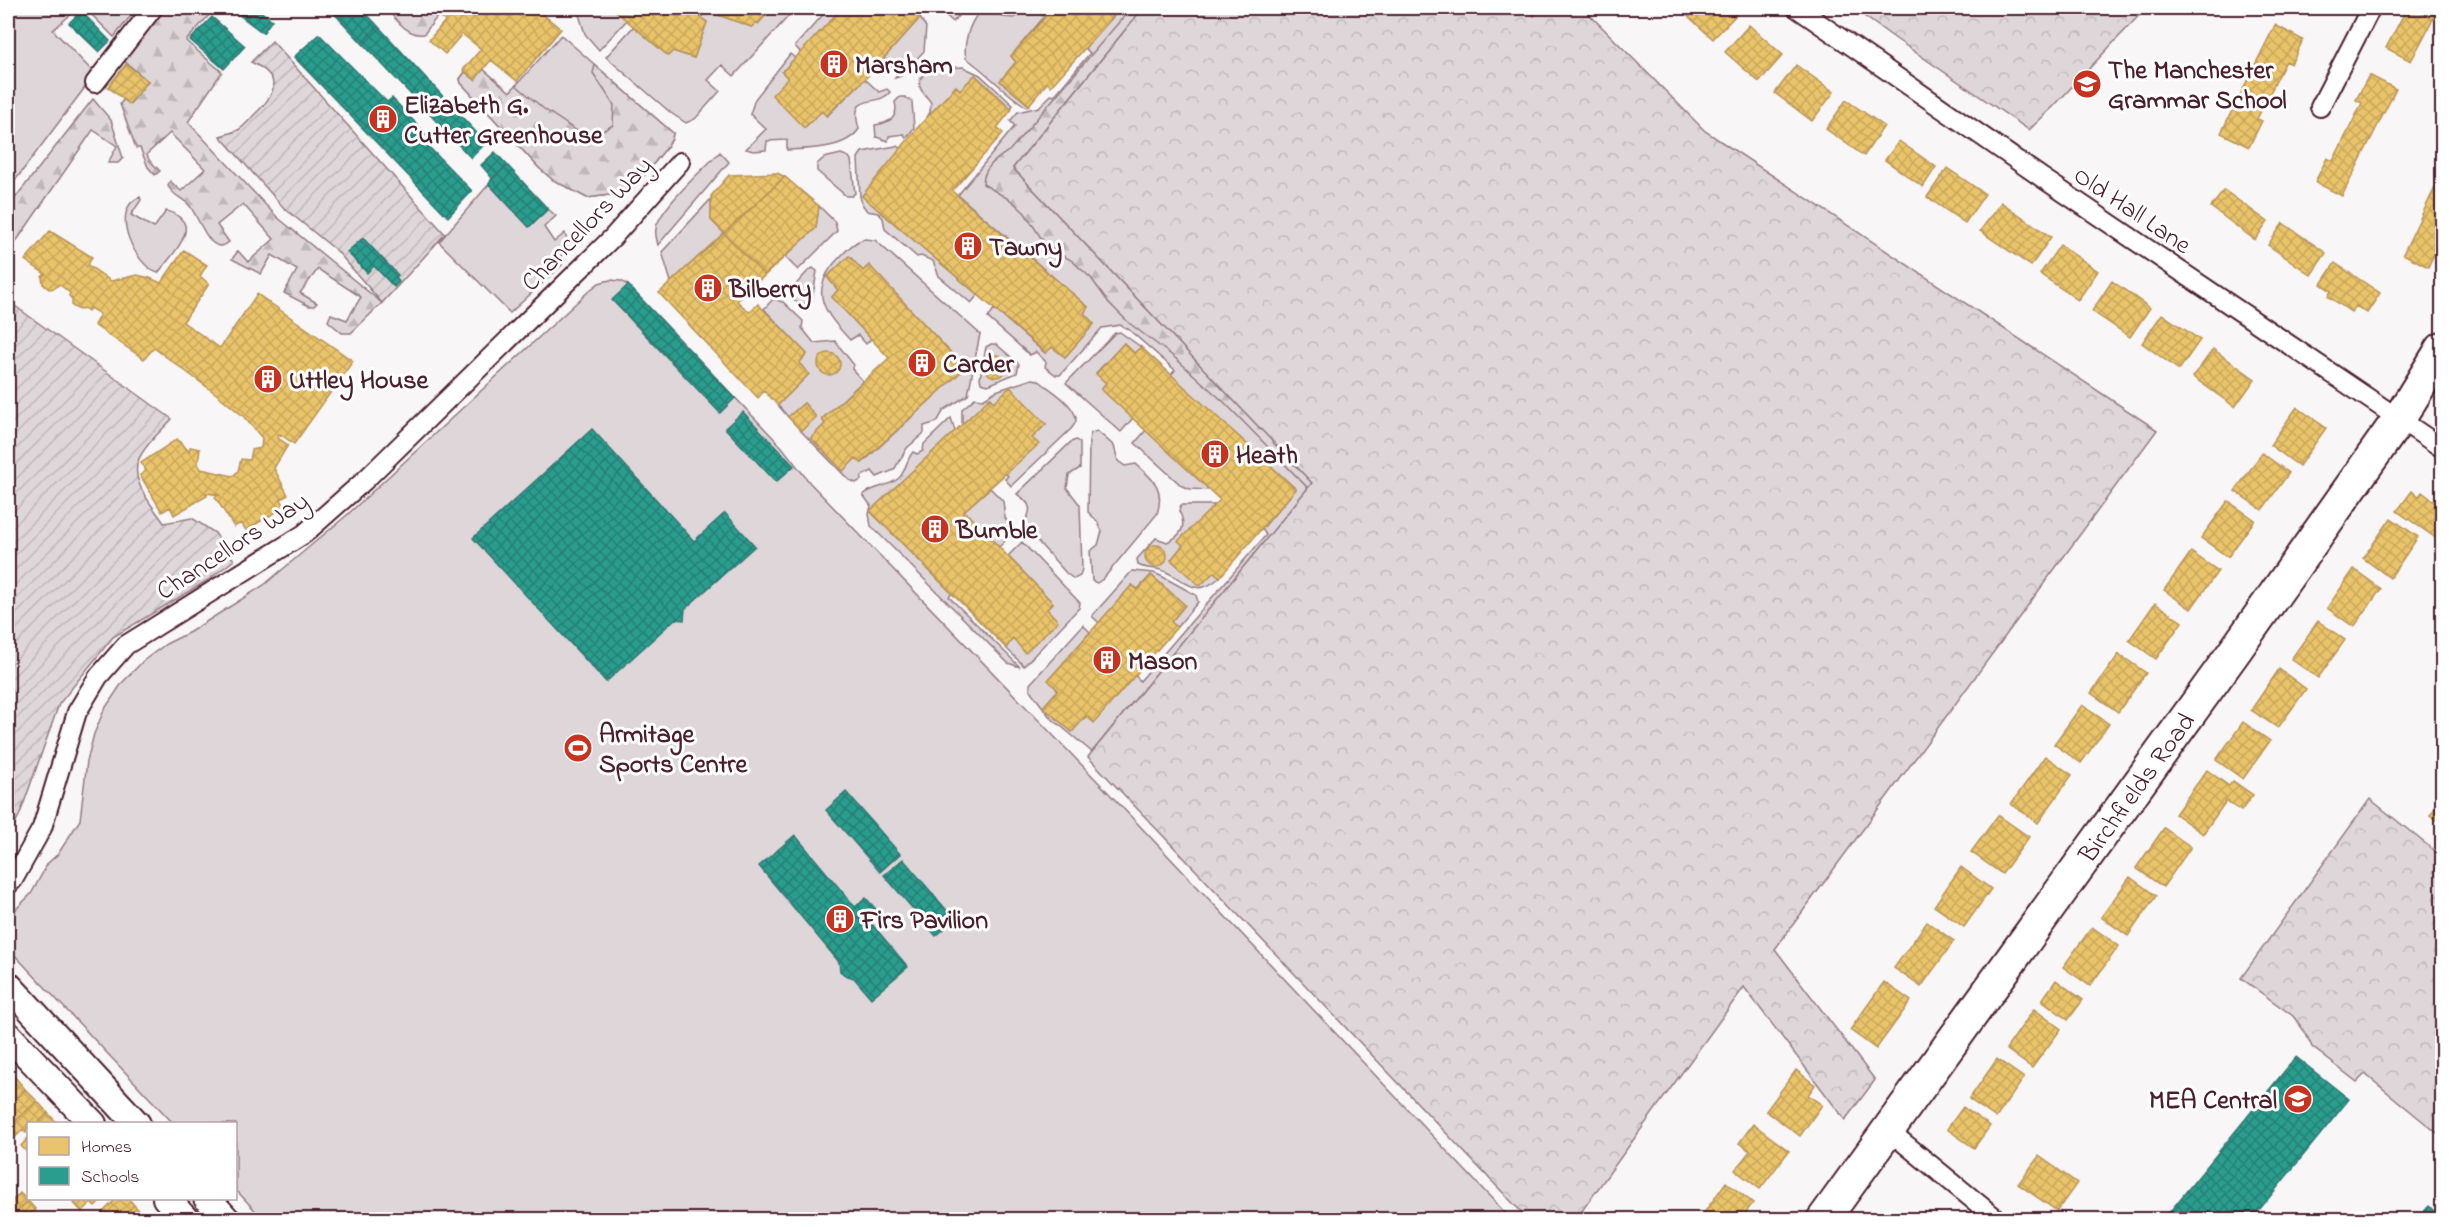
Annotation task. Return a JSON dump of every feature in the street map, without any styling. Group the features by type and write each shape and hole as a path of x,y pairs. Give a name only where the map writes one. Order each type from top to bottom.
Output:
{"highway":[{"name":"Birchfields Road","path":"1823,1220 2234,652 2399,419 2442,349"}],"main road":[{"path":"8,985 135,1122"},
{"path":"8,1035 91,1122"},
{"path":"168,1200 186,1220"},
{"path":"209,1200 227,1220"}],"street":[{"path":"95,83 153,8"},
{"name":"Old Hall Lane","path":"1797,8 2053,186 2442,448"},
{"path":"2320,107 2371,8"},
{"name":"Chancellors Way","path":"8,885 42,828 77,712 99,677 126,645 304,534 364,481 612,238 680,162"},
{"path":"1888,1130 1998,1220"}],"green space":[{"path":"8,8 78,8 53,30 95,74 8,190"},
{"path":"89,8 137,8 114,37 87,10"},
{"path":"163,8 223,8 210,14 186,41 222,72 188,122 277,217 382,303 351,333 342,333 328,321 331,314 347,320 361,297 318,269 300,293 317,303 309,306 284,293 297,270 272,255 261,274 232,259 238,251 248,262 274,239 243,204 217,225 229,242 222,246 216,245 206,234 189,205 168,186 170,181 181,191 205,169 170,133 147,154 149,160 160,171 155,175 148,167 140,148 136,148 120,104 124,99 130,104 148,81 123,60"},
{"path":"386,8 425,8 437,17 424,34 418,34 403,26"},
{"path":"577,8 612,8 627,20 599,50 585,34"},
{"path":"695,8 718,8 716,14 752,27 756,22 758,24 772,8 796,8 734,76 722,65 708,80 720,91 695,119 686,123 671,113 606,57 634,26 673,51 694,58 707,22 701,18 703,14"},
{"path":"829,8 842,8 801,53 795,46"},
{"path":"938,8 965,8 953,22"},
{"path":"1026,8 1043,8 1039,11 1044,17 1011,56 1016,62 1000,81 1029,105 1027,107 966,58 965,53 969,29 978,14 996,10 1003,17 1014,18"},
{"path":"1121,8 1143,8 1013,168 1312,483 1092,752 1050,717 1030,690 1030,684 1083,625 1090,632 1049,680 1058,690 1043,707 1072,732 1086,716 1135,675 1140,681 1266,535 1262,529 1296,489 1171,375 1175,370 1128,329 1120,325 1102,328 1060,375 1056,375 1045,367 1046,362 1036,352 1030,355 988,318 994,309 1045,353 1052,347 1065,357 1094,324 1084,313 1088,307 958,195 1015,126 1010,121 1018,112 1039,107 1051,95 1054,96 1090,53 1085,48"},
{"path":"1131,8 1143,8 1013,168 1312,483 1308,488 1225,403 1174,357 1129,323 1109,303 1091,278 1071,260 1056,252 1043,241 1025,213 1012,201 983,184 988,168 1010,150"},
{"path":"1143,8 1525,8 1534,16 1541,8 1583,8 1705,131 2157,430 1775,949 1875,1080 1845,1120 1744,987 1576,1219 1528,1219 1088,757 1312,483 1013,168"},
{"path":"1853,8 2146,8 2029,130"},
{"path":"920,18 926,27 924,51 901,76 895,78 898,74 884,58"},
{"path":"561,35 673,133 666,148 643,177 632,189 624,193 587,198 553,180 539,168 461,83 460,79 465,72 475,80 483,69 510,92"},
{"path":"272,41 445,234 382,303 337,251 284,208 220,136 234,132 245,125 272,92 272,80 268,74 251,62"},
{"path":"790,54 795,58 782,72 788,78 804,128 822,111 827,116 865,79 879,92 887,89 890,92 884,97 866,102 857,109 859,129 846,141 827,147 787,150 787,140 767,141 766,150 746,149 766,129 750,114 755,99"},
{"path":"595,65 673,133 666,148 632,189 624,193 587,198 553,180 539,168 461,83 460,79 465,72 475,80 483,69 510,92 516,85 544,109 589,139 613,125 614,105 593,73"},
{"path":"963,67 980,75 1013,105 1011,108 975,75 960,90 956,86 926,119 931,103 920,87 920,80 928,72 943,68"},
{"path":"900,97 905,97 912,102 914,128 906,138 904,134 889,136 888,141 876,137 875,125 892,119 896,112 895,102"},
{"path":"93,99 111,120 123,158 118,163 108,163 117,146 93,130 11,249 8,250 8,207"},
{"path":"896,146 902,148 862,196 978,295 971,303 939,276 933,261 921,256 917,257 885,229 883,218 878,213 867,211 862,204 858,158 862,152"},
{"path":"720,152 729,162 658,245 656,227 663,214 686,186"},
{"path":"841,154 851,160 855,193 852,196 846,196 817,171 817,164 824,158"},
{"path":"489,184 529,227 548,209 556,216 544,227 554,242 565,233 568,244 559,260 562,265 510,313 439,242"},
{"path":"140,197 141,200 131,215 154,228 166,211 179,217 185,226 185,232 178,247 158,273 141,260 128,237 126,213 131,203"},
{"path":"711,199 711,220 724,233 671,282 662,252"},
{"path":"819,206 835,222 837,231 798,270 785,257 816,228"},
{"path":"864,239 875,240 980,334 968,395 944,410 937,422 924,426 924,433 907,448 894,470 877,477 872,471 862,476 861,480 856,483 849,480 801,431 816,417 804,403 788,417 778,405 809,374 799,363 807,354 764,309 773,299 783,302 803,321 802,328 814,343 835,341 854,365 852,369 863,381 822,419 825,424 811,438 843,471 856,458 862,463 965,368 869,265 863,271 849,256 827,277 838,290 832,297 871,339 866,344 858,335 850,340 833,321 823,302 823,282 838,259 853,245"},
{"path":"813,268 817,271 812,301 799,304 790,296 790,291"},
{"name":"Armitage Sports Centre","path":"610,280 621,281 628,285 782,447 810,483 1103,787 1511,1219 263,1219 237,1191 237,1122 172,1122 8,948 8,917 31,894 48,863 58,854 80,820 87,761 94,734 104,710 122,683 143,661 166,644 190,632 264,585 347,515 599,283"},
{"path":"8,301 172,419 147,445 137,464 142,491 164,523 192,518 215,533 234,560 208,580 113,637 59,704 20,814 8,837"},
{"path":"1120,332 1141,347 1134,353 1124,343 1096,373 1106,383 1101,389 1133,418 1121,432 1066,383 1115,333"},
{"path":"996,344 1019,364 1017,373 988,385 981,383 980,378 986,347"},
{"path":"1032,379 1038,380 1064,400 1076,417 1076,421 1071,429 1011,486 1005,479 1008,476 1006,474 1032,438 1046,424 994,402 991,398 962,424 962,409 975,398 983,399 996,391"},
{"path":"951,418 955,431 870,511 952,593 949,597 1020,667 1008,663 871,526 869,514 871,506 863,495 899,478 913,452 917,454 923,451 924,444"},
{"path":"1146,430 1210,490 1190,489 1182,486 1135,443"},
{"path":"1097,431 1114,446 1118,461 1125,466 1136,464 1153,480 1160,497 1157,514 1103,579 1097,583 1092,581 1090,551 1098,545 1102,531 1097,521 1088,512 1089,440 1091,433"},
{"path":"1076,440 1080,443 1080,468 1069,475 1067,488 1080,505 1082,569 1080,576 1074,579 1022,524 1028,515 1029,508 1028,504 1017,494 1071,442"},
{"path":"990,488 1003,501 1005,518 1014,532 999,547 964,511"},
{"path":"1181,505 1215,505 1179,541 1183,545 1171,560 1200,585 1214,572 1220,577 1203,587 1190,586 1161,570 1138,565 1137,559 1156,538 1167,542 1182,530 1183,521 1179,511"},
{"path":"1022,542 1080,603 1079,608 1024,666 1006,648 1013,638 1025,652 1047,609 1053,603 1008,556"},
{"path":"1132,571 1154,573 1163,577 1196,595 1198,602 1177,627 1171,622 1185,605 1151,575 1138,589 1132,585 1099,623 1092,616"},
{"path":"2370,799 2442,857 2442,1137 2365,1074 2357,1082 2312,1047 2305,1032 2293,1016 2241,978"}],"building: Homes":[{"path":"430,8 535,8 561,29 517,81 491,60 475,80 463,70 481,49 462,34 445,54 429,40 445,21"},
{"path":"612,8 695,8 703,15 701,18 707,22 694,58 673,51 668,56"},
{"path":"718,8 772,8 758,24 756,22 752,27 715,14"},
{"name":"Marsham","path":"842,8 929,8 865,79 826,116 822,111 804,128 772,95 788,78 782,72"},
{"path":"1053,8 1121,8 1051,86 1047,83 1029,105 1000,81 1016,62 1011,56"},
{"path":"1679,8 1728,8 1736,15 1713,39"},
{"path":"2407,8 2439,8 2411,61 2386,48"},
{"path":"1749,25 1783,55 1759,82 1725,52"},
{"path":"2275,25 2303,40 2291,64 2286,61 2257,119 2262,121 2249,147 2221,133"},
{"path":"126,64 148,81 129,104 108,87"},
{"path":"1796,65 1834,92 1812,121 1775,93"},
{"name":"Tawny","path":"975,75 1012,109 997,128 1003,133 952,191 1088,307 1084,313 1094,324 1065,357 1052,347 1046,353 862,196 919,126 956,86 960,90"},
{"path":"2369,75 2396,89 2342,196 2315,182 2327,158 2333,161 2362,103 2356,100"},
{"path":"1846,100 1884,126 1864,156 1826,129"},
{"path":"1899,141 1936,167 1923,187 1885,160"},
{"path":"1947,168 1985,194 1965,223 1927,197"},
{"path":"777,173 819,206 816,228 764,275 711,220 711,196 729,175"},
{"path":"2442,173 2442,237 2428,267 2403,254"},
{"name":"Bilberry","path":"785,177 819,206 816,228 737,301 749,312 758,304 807,354 799,363 809,374 778,405 764,391 758,398 659,293"},
{"path":"2224,190 2268,222 2255,240 2211,207"},
{"path":"2001,202 2051,237 2031,266 1980,231"},
{"path":"2283,223 2326,253 2311,275 2268,245"},
{"name":"Uttley House","path":"50,231 92,257 88,265 111,281 137,275 161,283 184,250 207,265 200,276 209,284 183,322 220,348 257,294 353,361 294,444 280,434 278,438 288,445 274,468 288,495 281,499 285,507 246,530 241,523 234,527 215,497 219,495 206,493 207,496 174,515 170,507 162,512 140,475 146,471 141,463 177,439 189,451 190,447 200,449 198,464 201,469 233,476 238,471 241,459 250,460 252,450 261,448 262,438 243,416 219,396 154,348 144,359 94,325 100,314 90,308 88,311 84,308 79,310 72,306 70,293 59,284 49,289 43,284 42,277 45,274 25,260"},
{"path":"2060,245 2098,271 2078,300 2040,274"},
{"name":"Carder","path":"849,256 863,271 869,265 965,368 861,463 856,458 843,471 811,438 825,424 822,419 889,358 832,297 838,290 827,277"},
{"path":"2335,263 2380,293 2367,313 2356,306 2351,312 2328,296 2331,291 2321,284"},
{"path":"2112,281 2150,308 2130,337 2092,311"},
{"path":"2162,314 2200,340 2179,370 2142,343"},
{"name":"Heath","path":"1124,343 1134,353 1141,347 1296,489 1220,577 1214,572 1200,586 1171,560 1183,545 1178,541 1220,500 1101,389 1106,383 1096,374"},
{"path":"2213,349 2255,379 2235,407 2193,377"},
{"path":"829,353 839,360 840,364 833,374 829,375 819,368 818,364 825,354"},
{"path":"996,355 1004,358 1007,366 1004,374 996,377 988,374 985,366 988,358"},
{"name":"Bumble","path":"1010,387 1046,424 1032,438 1039,444 964,511 1053,603 1047,609 1058,621 1025,653 1013,638 1006,648 870,511 990,398 994,402"},
{"path":"804,403 816,417 801,431 788,417"},
{"path":"2297,407 2326,428 2299,466 2270,445"},
{"path":"2262,453 2289,473 2262,510 2235,491"},
{"path":"2412,491 2419,496 2422,492 2442,507 2440,541 2397,511"},
{"path":"2228,501 2255,520 2228,557 2201,538"},
{"path":"2391,518 2418,537 2390,578 2363,558"},
{"path":"1156,545 1166,552 1167,556 1160,566 1156,567 1146,560 1145,556 1152,546"},
{"path":"2191,552 2218,571 2191,609 2164,590"},
{"path":"2354,569 2381,589 2354,627 2327,608"},
{"name":"Mason","path":"1151,575 1185,605 1171,622 1177,627 1094,723 1086,716 1072,732 1043,707 1058,690 1048,680 1132,585 1138,590"},
{"path":"2155,603 2182,622 2156,659 2129,640"},
{"path":"2318,621 2345,640 2318,678 2291,659"},
{"path":"2119,654 2146,673 2118,712 2091,693"},
{"path":"2279,669 2306,689 2278,728 2251,710"},
{"path":"2082,705 2109,724 2081,763 2054,744"},
{"path":"2243,722 2270,741 2243,779 2216,760"},
{"path":"2045,756 2072,775 2038,823 2011,804"},
{"path":"2207,770 2229,786 2233,781 2253,795 2241,811 2226,801 2203,834 2175,814"},
{"path":"2442,798 2442,824 2430,815"},
{"path":"1998,815 2029,837 2002,874 1971,852"},
{"path":"2164,828 2191,847 2163,887 2136,868"},
{"path":"1961,867 1991,889 1964,927 1934,906"},
{"path":"2130,877 2156,896 2128,936 2101,917"},
{"path":"1927,922 1954,941 1921,987 1894,968"},
{"path":"2092,927 2119,946 2090,986 2063,967"},
{"path":"2056,980 2083,1000 2068,1020 2042,1000"},
{"path":"1884,982 1911,1001 1876,1049 1850,1030"},
{"path":"2034,1009 2061,1029 2032,1068 2006,1049"},
{"path":"1997,1059 2024,1078 1996,1118 1969,1099"},
{"path":"8,1069 14,1076 8,1082"},
{"path":"1796,1070 1815,1085 1808,1095 1822,1105 1800,1136 1766,1111"},
{"path":"14,1076 25,1089 8,1105 8,1082"},
{"path":"25,1089 37,1101 8,1128 8,1105"},
{"path":"37,1101 48,1113 39,1122 27,1122 26,1133 23,1130 14,1138 8,1128"},
{"path":"1963,1107 1990,1126 1974,1148 1947,1129"},
{"path":"48,1113 56,1122 39,1122"},
{"path":"1753,1124 1789,1151 1760,1189 1735,1170 1750,1151 1739,1143"},
{"path":"27,1139 27,1152 21,1146"},
{"path":"2039,1156 2077,1183 2057,1211 2018,1184"},
{"path":"1726,1182 1753,1203 1740,1220 1699,1220"},
{"path":"20,1193 28,1201 8,1220 8,1198 12,1201"},
{"path":"78,1200 102,1200 95,1207 91,1203 82,1212 74,1203"},
{"path":"115,1200 130,1200 134,1205 119,1220 102,1220 105,1217 101,1214"},
{"path":"28,1201 36,1210 27,1218 28,1220 8,1220"},
{"path":"134,1205 146,1218 144,1220 119,1220"}],"building: Schools":[{"path":"230,8 256,8 272,20 263,33"},
{"path":"329,8 361,8 378,26 362,43"},
{"path":"81,11 110,41 99,52 69,23"},
{"path":"212,17 245,46 224,69 190,40"},
{"path":"378,26 486,143 471,158 362,43"},
{"name":"Elizabeth G. Cutter Greenhouse","path":"319,34 387,102 392,98 429,137 424,142 472,191 448,217 294,57"},
{"path":"495,152 508,166 492,178 481,165"},
{"path":"508,166 548,209 529,227 489,184 492,178"},
{"path":"363,238 398,275 396,277 399,282 394,287 374,266 367,273 347,252"},
{"path":"628,285 735,398 720,413 612,300"},
{"path":"743,412 794,466 776,482 725,428"},
{"path":"592,429 694,541 725,513 755,546 685,609 684,620 675,619 606,682 473,538"},
{"path":"846,792 900,854 880,872 826,810"},
{"name":"Firs Pavilion","path":"795,835 855,907 866,898 881,915 871,923 908,967 871,998 854,978 840,971 839,962 759,866"},
{"path":"903,859 955,920 936,936 884,875"},
{"path":"2296,1057 2349,1099 2251,1220 2163,1220"},
{"path":"2429,1206 2442,1220 2416,1220"}],"place":[{"name":"Marsham","path":"834,64"},
{"name":"The Manchester Grammar School","path":"2087,84"},
{"name":"Elizabeth G. Cutter Greenhouse","path":"383,119"},
{"name":"Tawny","path":"968,246"},
{"name":"Bilberry","path":"708,288"},
{"name":"Carder","path":"922,363"},
{"name":"Uttley House","path":"268,379"},
{"name":"Heath","path":"1215,454"},
{"name":"Bumble","path":"935,529"},
{"name":"Mason","path":"1107,660"},
{"name":"Armitage Sports Centre","path":"578,748"},
{"name":"Firs Pavilion","path":"840,919"},
{"name":"MEA Central","path":"2298,1099"}]}
